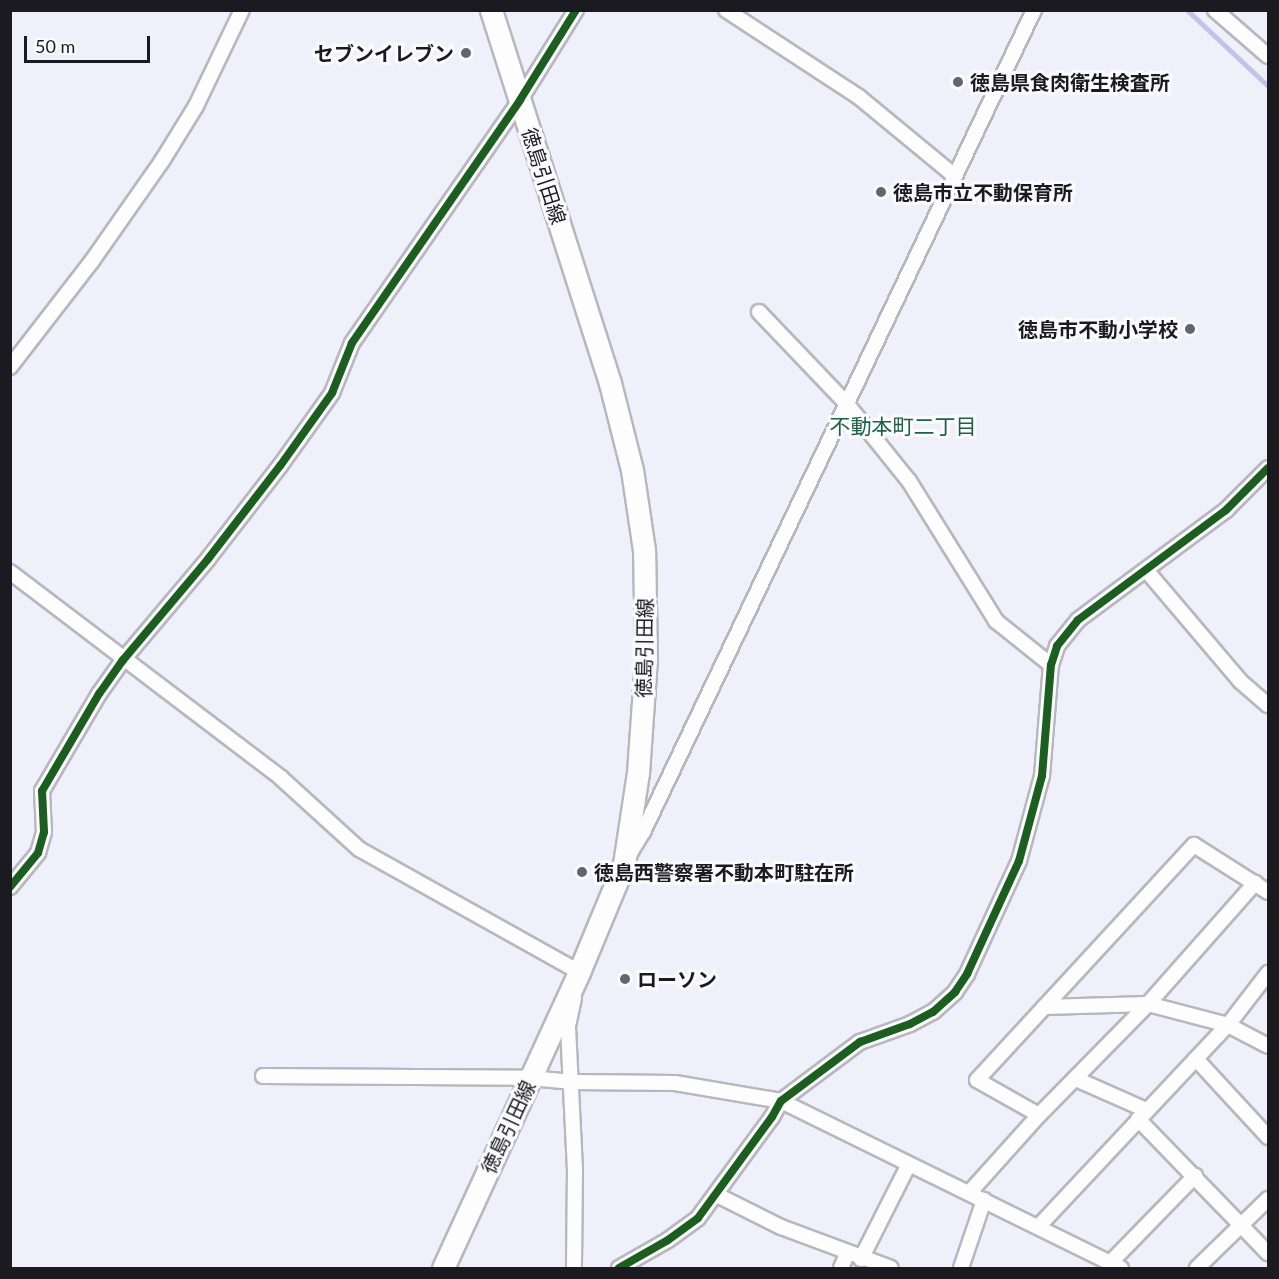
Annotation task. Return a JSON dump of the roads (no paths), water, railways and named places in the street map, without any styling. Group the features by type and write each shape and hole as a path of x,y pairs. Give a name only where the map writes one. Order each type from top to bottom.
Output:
{"main road":[{"name":"徳島引田線","path":"443,1269 579,972 624,864 638,773 646,660 644,550 632,470 610,383 491,10"}],"street":[{"path":"10,367 92,261 162,160 196,106 242,10"},
{"path":"10,887 38,853 44,832 42,791 99,694 123,660 208,559 326,402 352,343 520,100 576,10"},
{"path":"726,10 859,97 955,176"},
{"path":"624,864 642,832 1034,10"},
{"path":"1215,10 1269,56"},
{"path":"759,312 847,404 909,481 996,621 1052,665"},
{"path":"619,1269 668,1240 698,1218 717,1195 781,1101 860,1042 910,1024 933,1012 955,992 967,974 1019,861 1042,776 1052,665 1057,645 1064,633 1078,620 1226,510 1269,468"},
{"path":"1146,570 1240,681 1269,705"},
{"path":"10,572 281,778 359,849 579,972 568,1027 573,1082 574,1269"},
{"path":"1039,1114 977,1080 1194,845 1269,892"},
{"path":"969,1193 1039,1114 1148,1004 1255,883"},
{"path":"1038,1227 1228,1025 1269,973"},
{"path":"1044,1007 1148,1004 1228,1025 1269,1046"},
{"path":"1196,1059 1269,1137"},
{"path":"262,1076 530,1078 573,1082 675,1083 781,1101 1115,1266 1195,1176"},
{"path":"1076,1079 1142,1115 1195,1176 1269,1253"},
{"path":"861,1259 909,1164"},
{"path":"717,1195 781,1227 891,1269"},
{"path":"1197,1269 1269,1199"},
{"path":"961,1269 984,1200"},
{"path":"841,1269 847,1254"}],"waterway":[{"path":"1187,10 1268,86"}],"place":[{"name":"セブンイレブン","path":"466,53"},
{"name":"徳島県食肉衛生検査所","path":"958,82"},
{"name":"徳島市立不動保育所","path":"881,192"},
{"name":"徳島市不動小学校","path":"1190,329"},
{"name":"徳島西警察署不動本町駐在所","path":"582,872"},
{"name":"ローソン","path":"625,979"}],"district":[{"name":"不動本町二丁目","path":"903,426"}]}
